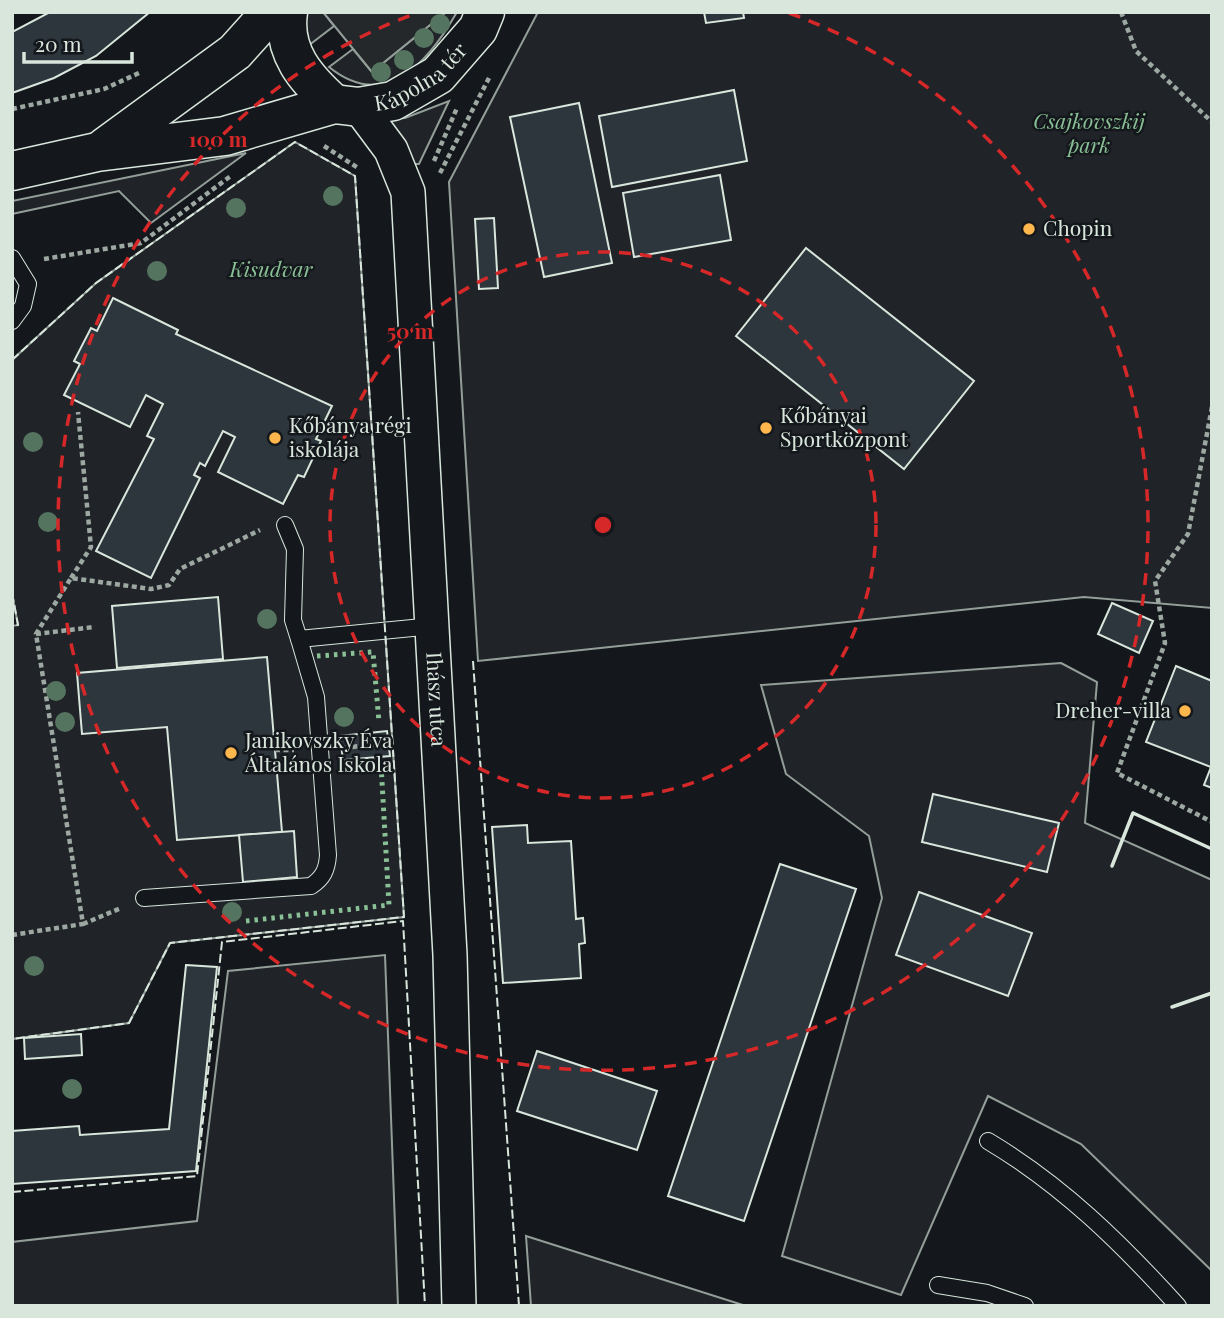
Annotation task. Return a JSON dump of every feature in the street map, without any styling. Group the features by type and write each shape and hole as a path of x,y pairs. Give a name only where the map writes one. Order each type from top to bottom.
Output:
{"street":[{"path":"97,152 235,52 271,12"},
{"path":"288,12 286,28 289,48 313,85 347,106"},
{"name":"Kápolna tér","path":"12,171 97,152 225,136 347,106 393,102 438,75 478,29 485,12"},
{"name":"Ihász utca","path":"347,106 391,150 408,192 450,955 459,1306"}],"lane":[{"path":"12,321 23,306 28,284 15,261"},
{"path":"144,898 311,886 321,879 328,866 316,697 293,620 295,549 285,525"},
{"path":"299,639 433,626"},
{"path":"988,1141 1028,1165 1118,1240 1178,1306"},
{"path":"938,1285 986,1293 1025,1306"}],"path":[{"path":"1121,12 1136,51 1212,122"},
{"path":"12,109 104,89 150,67"},
{"path":"323,145 408,201 436,180 492,72"},
{"path":"15,261 141,243 242,167"},
{"path":"1212,407 1188,534 1155,581 1165,643 1117,773 1212,822"},
{"path":"78,412 91,547 36,634 83,924"},
{"path":"71,578 151,589 169,585 180,569 272,524 285,525"},
{"path":"36,634 94,626"},
{"path":"12,935 83,924 144,898"}],"green space":[{"path":"306,12 323,12 334,26 308,46 304,37"},
{"path":"446,12 457,12 433,48 404,75 387,83 369,85 350,80 329,67 353,49 372,72"},
{"name":"Kőbányai Sportközpont","path":"538,12 1212,12 1212,608 1084,597 478,661 449,182"},
{"path":"449,101 419,164 413,164 383,119 405,118"},
{"name":"Kisudvar","path":"295,142 355,176 404,917 170,943 129,1023 12,1039 12,626 18,625 12,593 12,360 96,283"},
{"path":"246,153 151,223 119,191 12,214 12,201"},
{"path":"1061,663 1097,682 1085,823 1212,880 1212,1271 1081,1144 988,1096 901,1295 782,1256 882,898 869,836 786,774 761,685"},
{"path":"385,955 398,1306 12,1306 12,1242 197,1221 228,971"},
{"path":"526,1236 746,1306 531,1306"}],"shaded area":[{"path":"323,12 446,12 372,72"}],"building":[{"path":"50,12 150,12 96,56 54,78 12,93 12,32"},
{"path":"704,12 743,12 744,18 706,23"},
{"path":"734,90 747,161 612,187 599,116"},
{"path":"579,103 612,263 544,277 510,117"},
{"path":"720,175 731,240 634,257 623,193"},
{"path":"494,218 498,288 479,289 475,219"},
{"path":"806,248 974,381 904,469 736,336"},
{"name":"Kőbánya régi iskolája","path":"113,298 178,330 176,334 332,406 316,439 321,441 304,477 298,475 283,504 218,472 235,437 223,431 205,466 200,463 194,475 200,478 151,578 96,551 154,439 147,436 163,404 146,395 130,427 64,395 80,364 74,361 91,328 97,331"},
{"path":"218,597 223,659 117,668 112,606"},
{"path":"1112,603 1153,621 1139,653 1098,634"},
{"path":"267,657 282,832 177,840 167,727 82,734 77,673"},
{"name":"Dreher-villa","path":"1176,666 1212,681 1212,788 1204,785 1211,767 1146,742"},
{"path":"387,731 390,756 343,760 340,736"},
{"path":"933,794 1059,823 1047,872 922,842"},
{"path":"527,825 528,843 571,841 576,919 583,918 585,943 579,944 581,978 503,983 492,827"},
{"path":"294,831 297,877 243,882 239,835"},
{"path":"780,864 856,889 744,1221 668,1196"},
{"path":"919,892 1032,933 1008,996 896,955"},
{"path":"186,965 217,967 196,1171 12,1184 12,1131 79,1126 80,1135 169,1129"},
{"path":"81,1034 82,1055 25,1059 24,1038"},
{"path":"537,1051 657,1091 637,1150 517,1111"}],"hedge":[{"path":"317,656 373,652 379,722"},
{"path":"246,921 389,905 381,764"}],"fence":[{"path":"12,360 96,283 295,142 355,176 404,917 170,943 129,1023 12,1039"},
{"path":"12,593 18,625 12,626"},
{"path":"473,661 519,1306"},
{"path":"12,1192 197,1176 222,942 403,921 425,1306"}],"wall":[{"path":"1112,866 1133,813 1212,849"},
{"path":"1172,1007 1212,993"}],"place":[{"name":"Chopin","path":"1029,229"},
{"name":"Kőbányai Sportközpont","path":"766,428"},
{"name":"Kőbánya régi iskolája","path":"275,438"},
{"name":"Dreher-villa","path":"1185,711"},
{"name":"Janikovszky Éva Általános Iskola","path":"231,753"}],"park label":[{"name":"Csajkovszkij park","path":"1089,134"}]}
